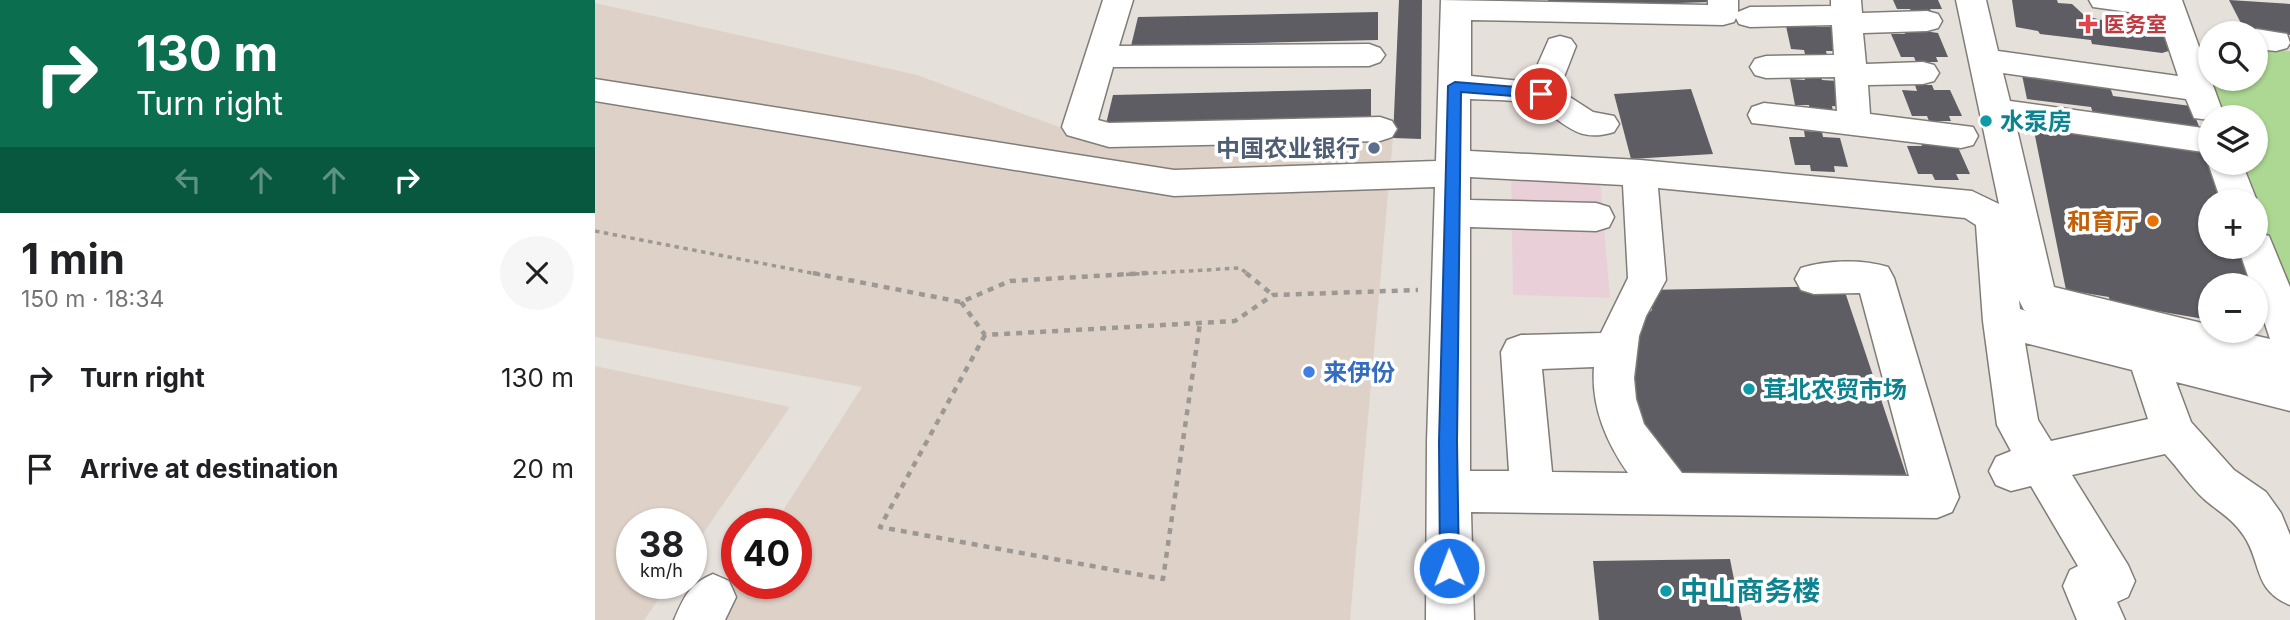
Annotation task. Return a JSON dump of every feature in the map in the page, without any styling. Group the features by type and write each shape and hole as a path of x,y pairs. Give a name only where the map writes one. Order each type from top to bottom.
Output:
{"street":[{"path":"1118,0 1079,127 1109,135 1380,130"},
{"path":"1450,620 1448,491 1456,5 1723,15 1723,0"},
{"path":"1972,0 2038,299 2290,361"},
{"path":"2104,0 2171,13 2198,28"},
{"path":"1847,13 1854,124"},
{"path":"1750,17 1847,13 1927,21"},
{"path":"2171,13 2198,87"},
{"path":"1541,94 1560,46"},
{"path":"1101,57 1369,55"},
{"path":"1985,60 2198,90"},
{"path":"1766,67 1923,73"},
{"path":"1455,86 1541,94 1587,124 1602,124"},
{"path":"595,90 1174,183 1453,168 1640,173 1981,208 1989,215 1994,225 2002,321 2026,467 2112,581 2086,586 2101,620"},
{"path":"1996,111 2198,139"},
{"path":"1764,114 1961,136"},
{"path":"1640,173 1647,280 1635,297 1617,342 1613,390 1628,437 1664,483"},
{"path":"1452,214 1597,218"},
{"path":"2261,259 2290,339"},
{"path":"1448,491 1531,482 1664,483 1937,497 1875,278 1814,279"},
{"path":"2002,321 2290,393"},
{"path":"1531,482 1521,352 1617,350"},
{"path":"2147,357 2174,433 2220,484 2250,507 2265,528 2278,564 2290,582"},
{"path":"2026,467 2119,443 2174,433"}],"path":[{"path":"595,231 961,302 1010,281 1240,268 1272,295"},
{"path":"985,335 1235,321 1272,295 1451,289"},
{"path":"961,302 985,335"},
{"path":"985,335 880,527 1163,579 1200,323"}],"shaded area":[{"path":"595,3 917,75 1103,143 1393,138 1350,620 713,620 727,599 812,599 812,508 785,508 862,387 595,337"},
{"path":"1511,177 1600,179 1610,298 1513,295"},
{"path":"595,366 790,407 707,528 707,508 616,508 616,599 659,599 644,620 595,620"}],"green space":[{"path":"2268,49 2290,51 2290,304 2268,246 2268,189 2245,189 2240,175 2268,175 2268,105 2213,105 2207,91 2268,91"}],"building":[{"path":"1399,0 1422,0 1421,139 1393,138"},
{"path":"1548,0 1709,0 1710,2 1549,7"},
{"path":"1893,0 1938,0 1942,9 1930,9 1932,13 1912,13 1910,9 1897,9"},
{"path":"2012,0 2057,0 2058,3 2072,4 2085,16 2138,28 2134,15 2165,18 2175,49 2162,53 2092,44 2091,40 2040,34 2038,31 2016,27"},
{"path":"2229,0 2290,4 2290,35 2268,33 2268,21 2240,21"},
{"path":"1378,12 1378,40 1131,46 1138,17"},
{"path":"1799,22 1815,22 1816,27 1832,27 1838,51 1826,51 1827,55 1805,54 1804,50 1791,49 1786,26 1800,27"},
{"path":"1903,28 1938,33 1948,57 1936,57 1938,62 1916,62 1914,57 1901,57 1891,34 1905,34"},
{"path":"1803,74 1821,75 1822,80 1838,81 1845,107 1832,106 1833,111 1810,110 1809,105 1795,105 1790,79 1805,80"},
{"path":"2022,75 2110,87 2113,96 2191,106 2198,129 2095,120 2091,107 2027,99"},
{"path":"1915,85 1932,85 1934,90 1950,90 1962,116 1949,116 1951,121 1929,121 1927,116 1912,116 1902,90 1917,91"},
{"path":"1371,89 1371,122 1105,128 1113,95"},
{"path":"1691,89 1713,154 1631,159 1614,94"},
{"path":"2033,126 2198,149 2198,175 2221,175 2226,189 2198,189 2198,259 2250,259 2255,273 2198,273 2198,318 2110,303 2109,297 2066,290"},
{"path":"1804,131 1822,132 1823,137 1840,138 1848,167 1834,166 1835,172 1811,171 1810,165 1795,165 1789,137 1805,137"},
{"path":"1920,140 1957,145 1970,174 1956,174 1959,180 1935,180 1932,174 1918,174 1907,146 1922,146"},
{"name":"茸北农贸市场","path":"1843,286 1908,480 1678,486 1673,461 1649,447 1621,373 1644,317 1652,310 1648,290"},
{"path":"2268,310 2273,324 2268,323"},
{"name":"中山商务楼","path":"1730,559 1742,620 1599,620 1593,561"}],"place":[{"name":"医务室","path":"2088,24"},
{"name":"水泵房","path":"1986,121"},
{"name":"中国农业银行","path":"1374,148"},
{"name":"和育厅","path":"2153,221"},
{"name":"来伊份","path":"1309,372"},
{"name":"茸北农贸市场","path":"1749,389"},
{"name":"中山商务楼","path":"1666,591"}],"route":[{"path":"1449,568 1448,442 1455,86 1541,94"}]}
